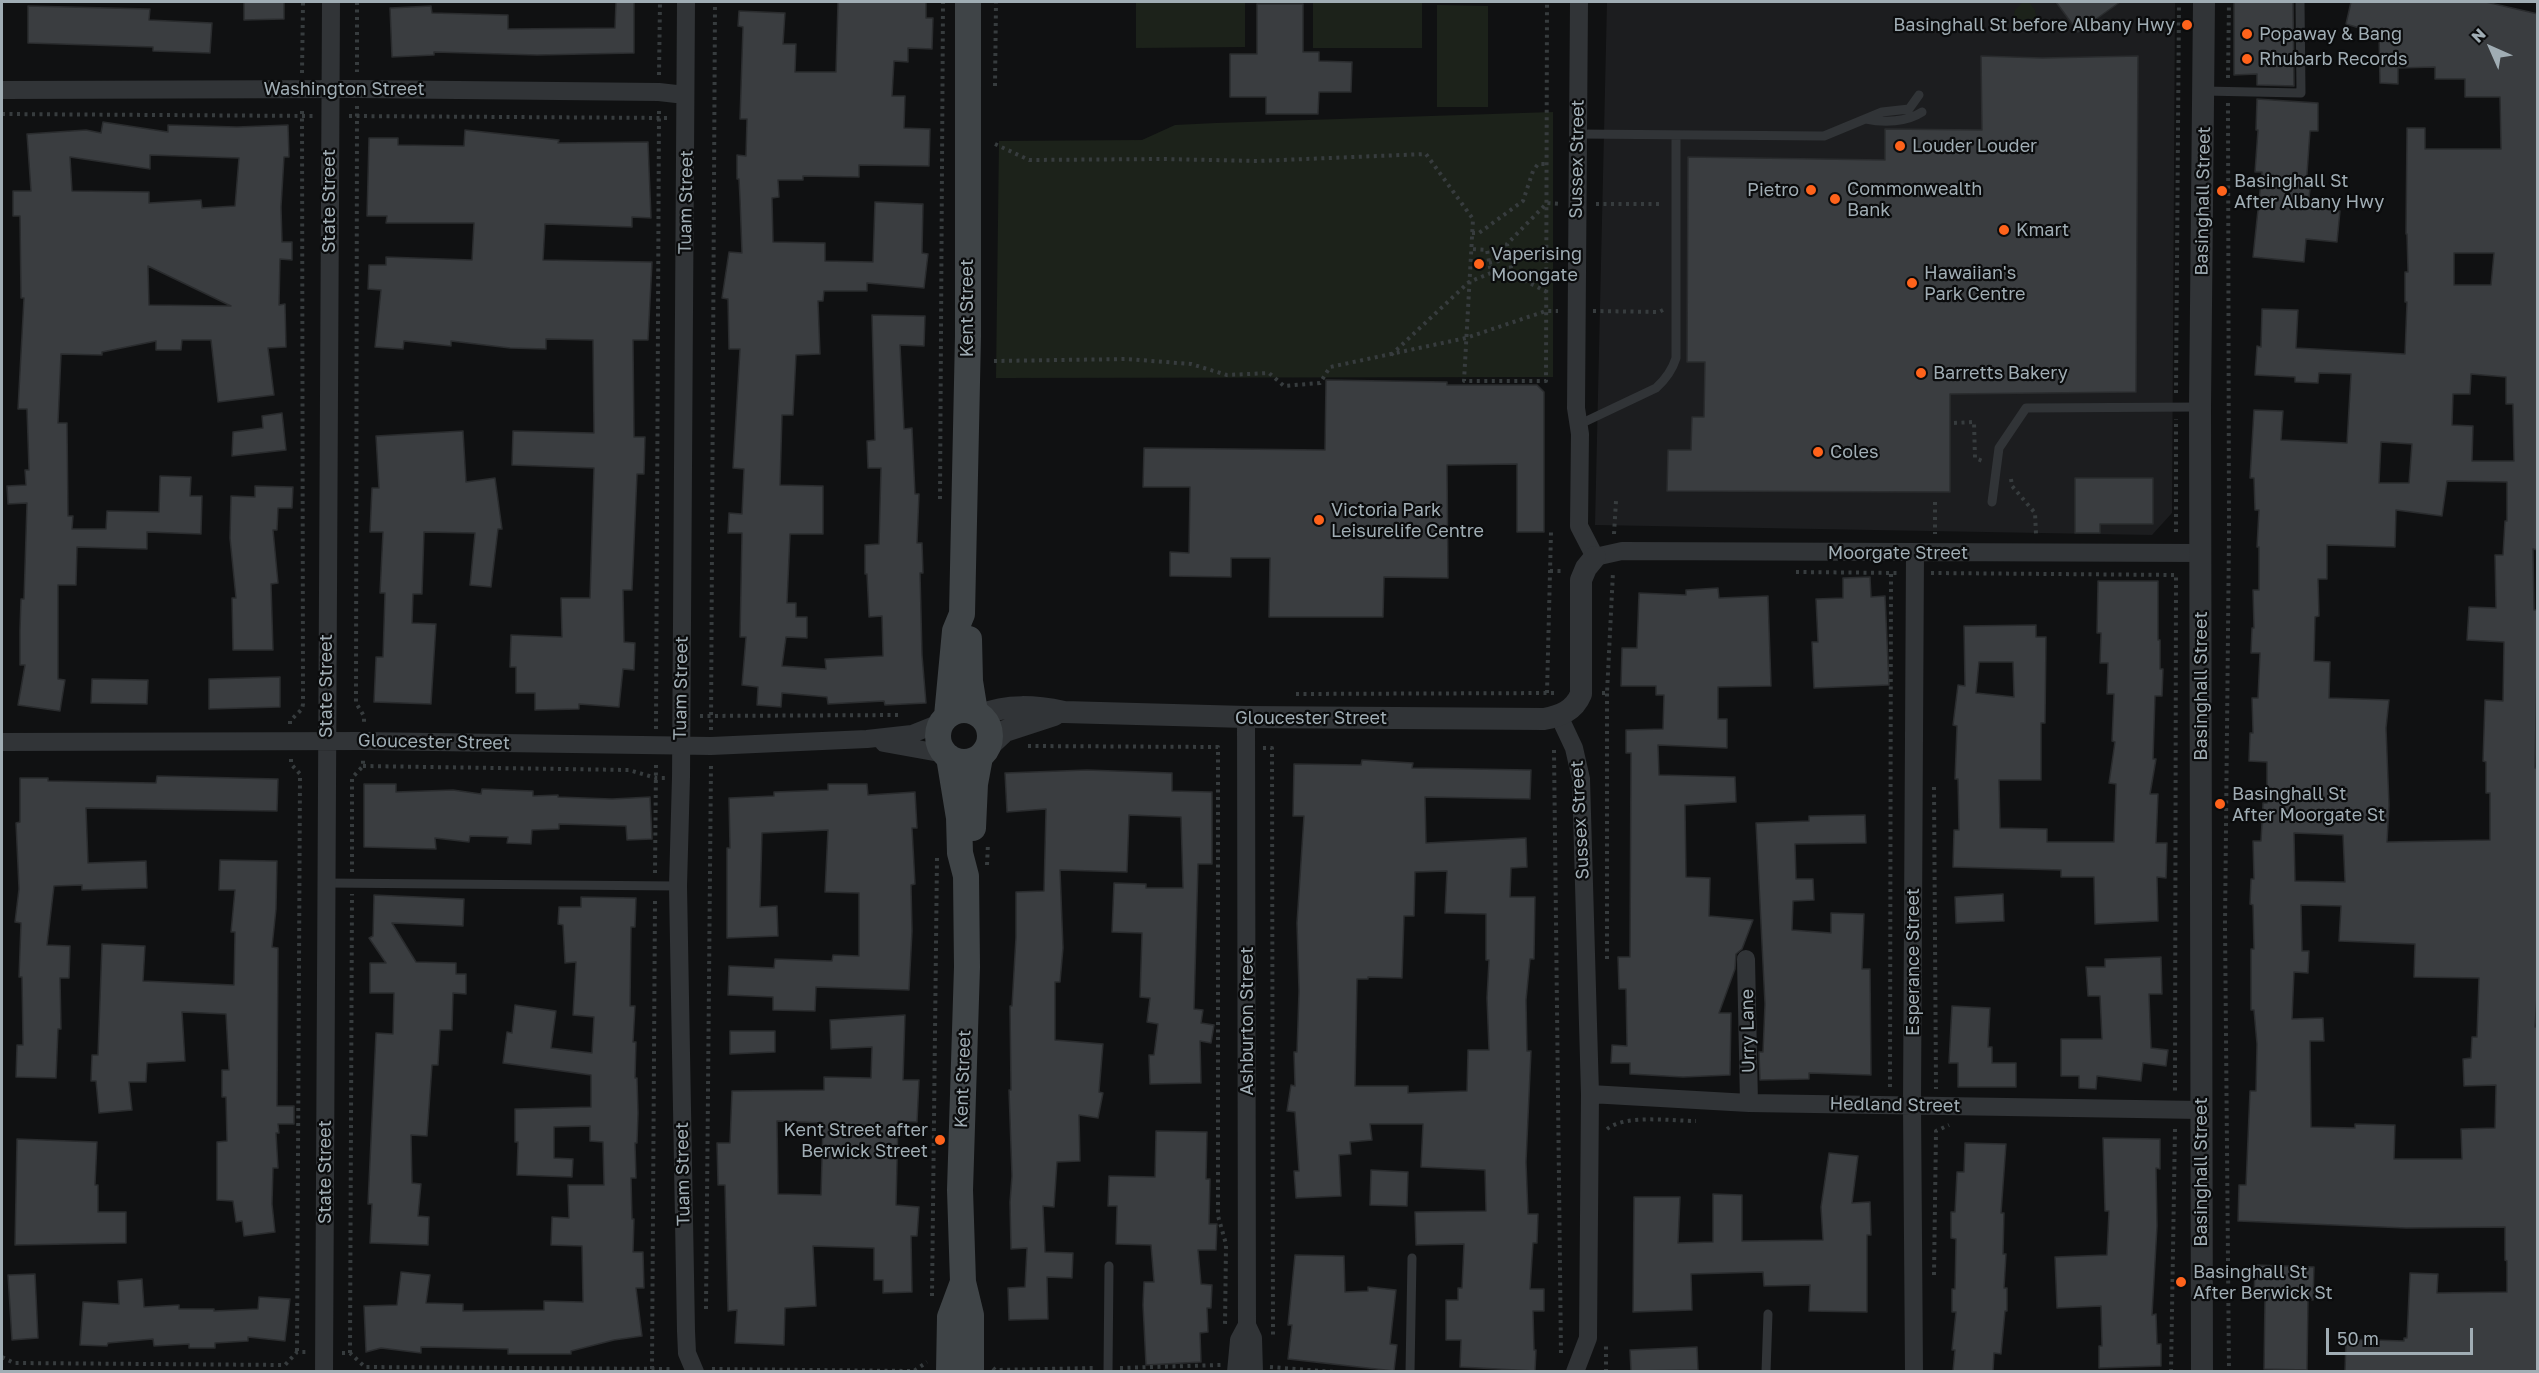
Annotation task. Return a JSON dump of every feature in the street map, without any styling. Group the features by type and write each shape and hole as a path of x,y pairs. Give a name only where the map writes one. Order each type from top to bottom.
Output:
{"main road":[{"name":"Kent Street","path":"945,719 955,631 962,614 968,336 968,2"},
{"name":"Kent Street","path":"962,614 968,621 970,681 978,713"},
{"path":"961,710 978,713 988,724 990,731 984,752 968,762 947,756 939,742 945,719 961,710"},
{"name":"Kent Street","path":"980,1367 963,1282 960,1190 967,968 977,872 972,857 975,784 984,752"},
{"name":"Kent Street","path":"947,756 959,818 960,853 977,872"},
{"name":"Kent Street","path":"939,1365 950,1317 963,1282"}],"street":[{"name":"State Street","path":"324,1371 331,2"},
{"name":"Tuam Street","path":"686,2 681,777 678,886 686,1331 687,1353 699,1369"},
{"name":"Sussex Street","path":"1580,2 1576,311 1579,526 1602,563"},
{"name":"Basinghall Street","path":"2202,1371 2200,407 2204,2"},
{"name":"Washington Street","path":"2,90 357,89 659,92 686,95"},
{"name":"Moorgate Street","path":"1602,563 1915,553 2201,554"},
{"name":"Esperance Street","path":"1914,1371 1912,1105 1915,553"},
{"path":"1555,717 1575,706 1581,694 1581,580 1602,563"},
{"name":"Gloucester Street","path":"978,713 1000,707 1040,707 1064,712 1246,717 1555,717"},
{"name":"Gloucester Street","path":"984,752 1005,731 1064,712"},
{"name":"Ashburton Street","path":"1246,717 1247,1325 1253,1338 1259,1369"},
{"name":"Sussex Street","path":"1555,717 1574,748 1581,778 1590,1094 1588,1338 1568,1368"},
{"name":"Gloucester Street","path":"2,742 363,741 711,746 867,739 912,734 945,719"},
{"name":"Gloucester Street","path":"867,739 947,756"},
{"name":"Urry Lane","path":"1746,959 1749,1103"},
{"name":"Hedland Street","path":"1590,1094 1749,1103 2201,1110"},
{"name":"Ashburton Street","path":"1231,1368 1239,1340 1247,1325"}],"lane":[{"path":"2204,92 2301,93 2300,2"},
{"path":"1577,134 1824,136 1889,110 1909,109 1919,95"},
{"path":"1866,119 1875,121 1912,119 1922,112"},
{"path":"1578,425 1656,388 1667,378 1676,358 1676,135"},
{"path":"1992,502 1999,448 2026,408 2200,407"},
{"path":"326,883 678,886"},
{"path":"1410,1371 1412,1258"},
{"path":"1108,1370 1109,1266"},
{"path":"1766,1371 1768,1314"}],"path":[{"path":"2,1357 14,1363 285,1365 297,1352 300,774 291,764 290,721 302,709 303,704 303,2"},
{"path":"350,1353 352,778 363,766 364,716 356,703 357,2"},
{"path":"652,1369 660,2"},
{"path":"706,1311 715,2"},
{"path":"940,501 944,2"},
{"path":"995,86 996,2"},
{"path":"995,144 1029,160 1258,161 1426,154 1473,219 1464,381 1546,381 1547,2"},
{"path":"2176,532 2180,2"},
{"path":"2229,2 2229,546 2225,936 2229,1371"},
{"path":"1472,233 1479,233 1523,201 1533,171 1538,164 1547,164"},
{"path":"1547,203 1507,244 1512,274 1547,292"},
{"path":"1586,204 1676,204"},
{"path":"1391,355 1469,282 1491,273 1487,250 1471,249"},
{"path":"1490,263 1509,259"},
{"path":"994,361 1127,358 1191,364 1227,375 1269,373 1284,386 1320,383 1330,367 1466,338 1546,311 1659,312 1676,304"},
{"path":"1954,423 1974,422 1975,458 1996,467 2011,477 2012,486 2035,513 2037,538"},
{"path":"1290,694 1607,693 1602,563 1616,501"},
{"path":"1933,585 1935,502"},
{"path":"1547,693 1551,532"},
{"path":"1550,571 1602,563 1624,571"},
{"path":"1787,572 2176,575 2175,1094"},
{"path":"1890,1105 1891,573"},
{"path":"1555,693 1568,1368"},
{"path":"344,703 356,703"},
{"path":"711,716 912,715"},
{"path":"1021,746 1272,748 1274,1343"},
{"path":"1218,747 1218,1216 1226,1244 1225,1332"},
{"path":"363,766 629,770 656,778 710,775"},
{"path":"1934,786 1936,1106 1934,1280"},
{"path":"977,872 988,832"},
{"path":"932,1307 937,849"},
{"path":"1606,1130 1614,1123 1626,1120 1708,1121"},
{"path":"1936,1131 1956,1122"},
{"path":"2167,1129 2175,1127 2171,1371"},
{"path":"297,1352 350,1353 364,1367 914,1371 939,1365"},
{"path":"980,1367 995,1370 1231,1368"},
{"path":"699,1369 716,1369"},
{"path":"1259,1369 1335,1371"}],"shaded area":[{"path":"1136,2 1245,2 1245,47 1136,48"},
{"path":"1313,2 1422,2 1422,48 1313,48"},
{"name":"Hawaiian's Park Centre","path":"1607,2 2175,2 2172,513 2152,535 1595,525"},
{"path":"2023,2 2029,2 2035,10 2039,29 2011,28 2015,10"},
{"path":"1437,5 1488,6 1488,107 1437,107"},
{"path":"1553,112 1553,377 996,378 999,141 1142,140 1175,125"}],"building":[{"path":"244,2 284,2 284,19 244,20"},
{"path":"616,2 634,2 634,53 537,55 434,52 434,55 392,57 390,8 431,6 432,13 508,15 508,29 615,28"},
{"path":"838,2 926,2 926,18 933,18 932,49 908,48 908,62 894,61 892,96 905,96 904,128 930,129 929,166 859,165 859,177 803,176 803,180 778,180 779,197 772,198 773,242 825,243 825,261 873,262 875,202 923,204 922,253 928,254 924,288 867,283 867,291 824,291 823,301 818,301 820,354 796,355 793,415 782,415 780,485 823,486 823,534 790,534 787,603 796,603 796,617 807,617 807,638 786,637 782,666 826,669 825,659 883,656 882,616 869,617 867,574 865,574 865,545 879,544 881,468 868,468 867,441 875,440 872,315 925,316 924,346 900,345 904,429 912,428 915,494 919,494 917,543 922,543 923,573 920,573 922,655 926,703 885,705 884,701 828,704 827,697 782,693 781,707 757,705 758,687 742,685 746,637 740,637 742,533 728,533 729,513 742,514 744,469 733,468 740,349 729,349 728,299 722,298 729,252 742,253 737,155 746,156 747,119 740,119 743,27 738,26 739,11 785,13 783,44 796,44 795,72 836,72"},
{"path":"2056,2 2120,2 2078,32"},
{"path":"2234,2 2293,2 2294,86 2257,85 2257,74 2234,75"},
{"path":"2351,2 2486,2 2538,14 2538,550 2533,549 2534,610 2538,610 2535,768 2538,768 2538,981 2535,1027 2538,1027 2538,1371 2345,1371 2346,1339 2404,1341 2404,1338 2407,1338 2410,1273 2438,1274 2437,1293 2507,1292 2505,1227 2406,1228 2238,1221 2239,1185 2246,1185 2250,1091 2256,1091 2257,1044 2254,1010 2251,1010 2251,949 2254,949 2253,905 2250,904 2251,879 2254,879 2253,841 2261,841 2263,803 2267,803 2267,762 2249,761 2250,733 2253,733 2252,698 2258,698 2260,653 2251,653 2252,628 2254,628 2253,590 2259,590 2259,547 2257,547 2259,510 2255,510 2254,478 2250,478 2254,410 2283,411 2281,440 2347,443 2351,374 2319,373 2318,383 2295,382 2295,377 2255,375 2257,346 2261,347 2262,309 2298,310 2296,348 2405,354 2407,302 2405,302 2405,272 2408,272 2407,128 2425,128 2425,149 2501,149 2500,97 2465,97 2465,79 2435,79 2435,67 2398,68 2398,84 2380,83 2379,34 2346,24","holes":["2454,253 2494,253 2491,285 2454,285","2471,374 2506,377 2506,404 2513,404 2514,461 2472,461 2473,426 2452,425 2453,394 2470,394","2381,442 2412,444 2409,483 2379,483","2447,481 2507,482 2507,521 2505,521 2503,555 2495,555 2496,608 2469,607 2467,640 2504,642 2503,701 2485,700 2483,761 2486,762 2486,793 2490,793 2490,840 2387,842 2389,805 2386,728 2389,700 2329,698 2330,662 2314,661 2315,617 2319,616 2318,579 2327,579 2327,545 2395,547 2396,510 2442,516","2294,833 2343,835 2345,882 2295,881","2301,905 2341,906 2339,941 2415,944 2414,977 2479,978 2477,1037 2472,1037 2471,1058 2463,1059 2464,1086 2496,1085 2495,1128 2461,1129 2462,1159 2394,1159 2395,1125 2355,1124 2355,1128 2311,1127 2310,1041 2324,1041 2323,1018 2292,1019 2294,972 2308,973 2309,951 2302,951"]},
{"path":"1257,4 1303,4 1303,52 1319,52 1319,61 1352,62 1351,92 1319,92 1318,114 1266,114 1266,97 1230,97 1230,54 1257,54"},
{"path":"28,6 150,9 149,20 212,23 210,53 153,51 153,47 28,43"},
{"name":"Hawaiian's Park Centre","path":"1981,56 2042,58 2138,56 2136,392 1950,394 1950,492 1667,491 1668,450 1691,450 1692,417 1704,417 1705,362 1687,362 1688,157 1885,160 1885,129 1982,130"},
{"path":"2257,99 2318,103 2318,131 2310,131 2306,188 2310,189 2308,207 2340,211 2337,242 2306,239 2304,262 2253,257 2262,172 2255,172 2258,130 2256,130"},
{"path":"103,122 168,132 168,125 237,127 288,125 289,157 284,157 281,207 282,242 292,242 292,260 280,259 279,305 285,304 286,347 268,348 274,395 218,402 211,340 182,340 181,350 156,350 156,341 102,352 102,355 61,354 58,423 67,423 68,516 73,516 72,529 106,529 107,511 159,512 160,476 191,477 190,496 202,496 201,534 147,532 147,549 77,547 76,585 58,585 58,679 65,680 60,711 18,705 25,665 20,665 20,630 21,599 24,599 27,503 8,504 7,486 26,485 25,470 29,470 27,409 18,409 24,298 21,298 20,216 13,216 13,191 31,191 27,134 86,130 101,133","holes":["150,155 239,158 235,206 202,208 201,200 149,203 149,192 72,191 70,157 150,169","148,266 231,306 149,305"]},
{"path":"465,130 559,140 558,143 648,142 651,218 632,217 632,227 545,224 543,260 652,262 648,340 633,340 634,437 645,437 644,474 637,474 632,590 623,590 624,642 635,643 634,670 623,669 619,707 579,704 579,709 535,710 535,693 516,693 516,667 510,667 511,635 562,637 561,598 590,598 594,468 512,465 513,431 594,433 593,340 546,339 546,349 510,348 451,341 451,346 404,341 403,349 375,347 381,290 368,289 369,265 386,265 386,257 472,260 474,223 386,223 387,216 367,216 369,138 398,138 398,145 464,146"},
{"name":"Victoria Park Leisurelife Centre","path":"1326,380 1447,382 1447,385 1537,385 1544,392 1544,532 1517,532 1517,464 1447,465 1448,578 1384,577 1383,617 1269,617 1270,558 1231,558 1231,577 1170,576 1170,552 1189,553 1190,487 1143,487 1144,448 1325,450"},
{"path":"282,413 286,450 232,456 233,432 263,428 262,416"},
{"path":"463,431 466,482 495,478 502,529 498,529 491,587 470,585 475,533 424,532 422,594 413,594 412,623 436,624 431,704 374,702 376,657 383,657 385,593 380,593 383,532 370,532 372,488 379,488 376,436"},
{"path":"2075,478 2153,478 2153,524 2100,524 2100,533 2075,533"},
{"path":"255,486 293,487 292,508 278,508 277,530 273,530 278,583 271,584 273,650 233,650 232,598 236,598 230,538 231,496 255,497"},
{"path":"1870,577 1871,597 1885,596 1889,685 1814,688 1812,642 1818,642 1816,599 1843,598 1843,578"},
{"path":"2098,581 2158,581 2158,640 2160,640 2160,669 2163,669 2162,696 2155,696 2153,759 2156,759 2150,794 2158,794 2156,843 2167,843 2166,878 2157,877 2158,921 2095,924 2094,877 2061,877 2061,870 1953,867 1954,830 1959,830 1958,779 1955,779 1957,726 1953,725 1958,685 1965,686 1964,626 2036,625 2036,637 2046,637 2045,723 2041,723 2041,780 1999,780 2000,828 2047,829 2047,842 2114,842 2116,784 2109,783 2115,742 2112,741 2114,694 2107,694 2108,663 2100,663 2101,633 2097,633","holes":["1979,662 2013,662 2014,697 1976,693"]},
{"path":"1718,588 1719,598 1768,596 1771,686 1718,687 1718,719 1727,719 1727,748 1658,745 1659,775 1735,777 1736,802 1685,805 1686,877 1710,878 1709,916 1753,920 1742,949 1736,954 1735,969 1719,1013 1731,1013 1730,1075 1683,1077 1630,1074 1630,1063 1611,1063 1612,1045 1627,1046 1626,989 1619,989 1618,957 1630,957 1631,753 1626,753 1626,730 1663,729 1664,695 1656,695 1656,686 1621,686 1622,648 1637,648 1639,593 1686,595 1686,590"},
{"path":"280,677 280,707 209,709 209,679"},
{"path":"92,679 148,680 147,704 91,703"},
{"path":"1362,760 1413,763 1412,768 1531,770 1530,799 1425,797 1426,843 1526,838 1527,867 1511,868 1510,897 1535,897 1534,959 1530,959 1526,1000 1527,1051 1531,1051 1526,1162 1528,1214 1538,1214 1537,1243 1533,1243 1530,1289 1544,1289 1544,1311 1533,1311 1535,1371 1460,1367 1461,1340 1446,1340 1446,1300 1458,1300 1458,1288 1462,1288 1464,1244 1416,1245 1415,1212 1486,1211 1485,1170 1421,1167 1423,1124 1370,1124 1372,1140 1350,1142 1351,1154 1339,1155 1341,1196 1296,1198 1294,1171 1299,1171 1295,1112 1287,1111 1291,1085 1295,1086 1294,1052 1297,1052 1299,991 1297,923 1304,816 1293,816 1294,764 1361,765","holes":["1447,871 1445,913 1486,914 1486,960 1489,960 1487,998 1489,1050 1468,1050 1467,1091 1408,1093 1408,1086 1355,1086 1357,979 1402,978 1404,916 1414,916 1415,872"]},
{"path":"1087,770 1172,773 1172,791 1212,792 1212,864 1198,864 1194,1009 1203,1010 1201,1023 1214,1025 1211,1043 1200,1041 1201,1083 1150,1084 1149,1055 1154,1055 1158,1024 1147,1022 1150,998 1140,997 1142,933 1112,932 1114,883 1146,884 1146,888 1183,888 1181,817 1129,815 1127,872 1060,870 1063,948 1060,982 1055,982 1055,1040 1103,1044 1099,1092 1103,1093 1098,1118 1079,1115 1080,1161 1057,1162 1054,1207 1043,1206 1045,1252 1073,1253 1072,1278 1047,1277 1048,1319 1009,1320 1008,1288 1025,1287 1027,1248 1011,1249 1010,1006 1012,1006 1016,937 1016,892 1044,891 1046,809 1007,812 1005,773"},
{"path":"157,776 278,779 277,811 86,808 88,863 146,861 147,888 82,890 82,885 54,886 47,945 70,946 69,978 60,978 61,1029 58,1029 56,1078 16,1077 17,1045 23,1045 22,977 19,977 21,923 15,922 19,889 16,823 20,822 20,778 48,778 48,781 156,783"},
{"path":"364,784 396,784 396,792 453,790 481,794 482,789 533,791 533,796 558,795 558,797 612,799 650,797 652,839 627,840 626,826 559,824 559,829 532,830 531,844 507,843 508,837 470,836 469,842 435,838 436,849 364,847"},
{"path":"828,784 867,784 868,795 915,792 917,828 912,828 915,884 911,885 912,931 909,990 816,987 815,1011 773,1010 773,997 728,995 729,966 774,968 775,959 832,961 833,955 859,956 859,893 825,892 828,830 762,833 760,907 777,906 778,936 727,938 729,798 774,796 774,792 828,790"},
{"path":"1865,815 1866,843 1795,844 1796,879 1813,879 1814,900 1793,901 1792,930 1831,933 1831,913 1864,914 1862,969 1870,969 1871,1075 1809,1073 1809,1079 1760,1080 1759,1052 1763,1052 1765,1004 1756,823 1809,821 1809,816"},
{"path":"220,860 277,861 272,947 278,948 277,1106 294,1106 294,1124 278,1124 279,1133 276,1133 278,1168 273,1168 272,1204 275,1232 244,1236 242,1221 236,1222 233,1201 217,1200 217,1142 227,1141 226,1097 222,1097 222,1070 229,1070 226,1014 182,1012 185,1061 147,1063 146,1082 129,1082 132,1110 99,1113 96,1081 91,1081 92,1055 98,1055 102,944 145,946 143,981 234,985 235,932 231,932 235,890 219,890"},
{"path":"2003,894 2004,921 1956,923 1955,897"},
{"path":"374,895 464,899 463,926 392,923 416,962 456,963 456,974 466,974 466,994 453,993 452,1030 440,1030 438,1065 432,1065 427,1136 411,1135 412,1183 421,1184 418,1216 429,1217 428,1245 370,1243 372,1204 368,1204 376,1033 393,1034 394,993 370,993 370,963 386,963 369,938 373,936"},
{"path":"581,897 636,898 635,927 631,927 630,1006 635,1006 633,1042 636,1042 635,1078 637,1078 638,1113 637,1143 635,1143 636,1178 631,1178 632,1219 634,1219 633,1252 643,1252 644,1288 636,1288 642,1336 614,1340 571,1351 571,1354 508,1354 508,1349 421,1347 421,1353 381,1348 366,1352 364,1306 397,1305 401,1272 430,1275 426,1303 463,1304 463,1311 544,1310 544,1301 583,1302 582,1246 551,1245 552,1217 569,1218 568,1185 604,1185 603,1142 590,1141 590,1126 554,1127 554,1158 573,1159 572,1177 517,1175 518,1142 515,1142 515,1109 591,1107 591,1075 503,1063 507,1032 512,1033 515,1005 556,1011 551,1048 592,1053 594,1017 573,1015 576,962 565,963 563,925 558,924 559,907 581,907"},
{"path":"2161,957 2162,994 2149,994 2151,1048 2168,1050 2166,1066 2143,1063 2141,1081 2097,1076 2096,1089 2079,1088 2079,1076 2061,1076 2061,1039 2102,1039 2100,996 2088,996 2086,967 2105,967 2105,959"},
{"path":"1952,1006 1990,1008 1988,1047 1992,1047 1992,1063 2016,1063 2016,1087 1958,1087 1958,1063 1949,1063"},
{"path":"905,1015 903,1080 919,1080 917,1122 898,1121 896,1205 919,1207 917,1236 911,1236 912,1292 883,1293 883,1280 874,1280 874,1248 813,1246 816,1306 785,1308 784,1345 735,1343 737,1310 728,1311 725,1185 718,1185 717,1143 730,1143 732,1091 824,1090 824,1077 871,1078 872,1047 831,1049 830,1020","holes":["777,1121 823,1123 821,1195 778,1194"]},
{"path":"730,1031 775,1031 775,1052 730,1054"},
{"path":"1156,1131 1207,1132 1206,1179 1210,1179 1209,1224 1217,1224 1216,1250 1198,1250 1201,1284 1212,1285 1211,1308 1207,1308 1208,1332 1200,1333 1201,1362 1146,1365 1143,1305 1144,1282 1154,1282 1151,1245 1116,1244 1117,1206 1108,1206 1109,1176 1155,1177"},
{"path":"2103,1138 2160,1139 2160,1169 2156,1168 2157,1226 2152,1315 2156,1314 2157,1344 2161,1344 2161,1366 2099,1368 2099,1346 2102,1346 2101,1306 2057,1308 2055,1257 2107,1255 2109,1211 2105,1211"},
{"path":"17,1139 97,1142 95,1185 98,1185 98,1212 126,1212 126,1243 15,1245"},
{"path":"1965,1143 2006,1144 2001,1213 2004,1213 2003,1254 2006,1254 2004,1288 2007,1288 2007,1311 2005,1311 2001,1354 1994,1353 1993,1371 1953,1371 1955,1350 1952,1350 1956,1312 1952,1312 1952,1289 1955,1289 1956,1239 1951,1238 1951,1212 1955,1212 1957,1172 1964,1172"},
{"path":"1829,1153 1858,1156 1852,1203 1870,1202 1871,1235 1867,1235 1867,1312 1809,1311 1810,1285 1764,1286 1763,1272 1691,1274 1692,1310 1633,1312 1634,1197 1680,1197 1678,1243 1713,1242 1713,1194 1742,1195 1742,1241 1823,1240 1821,1207"},
{"path":"1371,1170 1408,1172 1407,1206 1370,1205"},
{"path":"1295,1255 1344,1256 1345,1292 1368,1291 1368,1287 1396,1290 1390,1344 1397,1345 1394,1371 1288,1359 1292,1325 1288,1325"},
{"path":"2255,1265 2314,1267 2313,1300 2308,1299 2307,1370 2264,1369 2265,1298 2254,1298"},
{"path":"35,1274 38,1338 12,1340 8,1275"},
{"path":"142,1279 144,1307 179,1305 179,1309 214,1309 214,1311 258,1309 259,1297 290,1299 285,1341 248,1337 248,1341 215,1343 215,1348 189,1348 189,1344 154,1346 153,1339 108,1343 107,1346 80,1345 83,1302 119,1304 118,1281"},
{"path":"1697,1347 1698,1370 1631,1371 1630,1350"}],"place":[{"name":"Basinghall St before Albany Hwy","path":"2187,25"},
{"name":"Popaway & Bang","path":"2247,34"},
{"name":"Rhubarb Records","path":"2247,59"},
{"name":"Louder Louder","path":"1900,146"},
{"name":"Pietro","path":"1811,190"},
{"name":"Basinghall St After Albany Hwy","path":"2222,191"},
{"name":"Commonwealth Bank","path":"1835,199"},
{"name":"Kmart","path":"2004,230"},
{"name":"Vaperising Moongate","path":"1479,264"},
{"name":"Hawaiian's Park Centre","path":"1912,283"},
{"name":"Barretts Bakery","path":"1921,373"},
{"name":"Coles","path":"1818,452"},
{"name":"Victoria Park Leisurelife Centre","path":"1319,520"},
{"name":"Basinghall St After Moorgate St","path":"2220,804"},
{"name":"Kent Street after Berwick Street","path":"940,1140"},
{"name":"Basinghall St After Berwick St","path":"2181,1282"}]}
